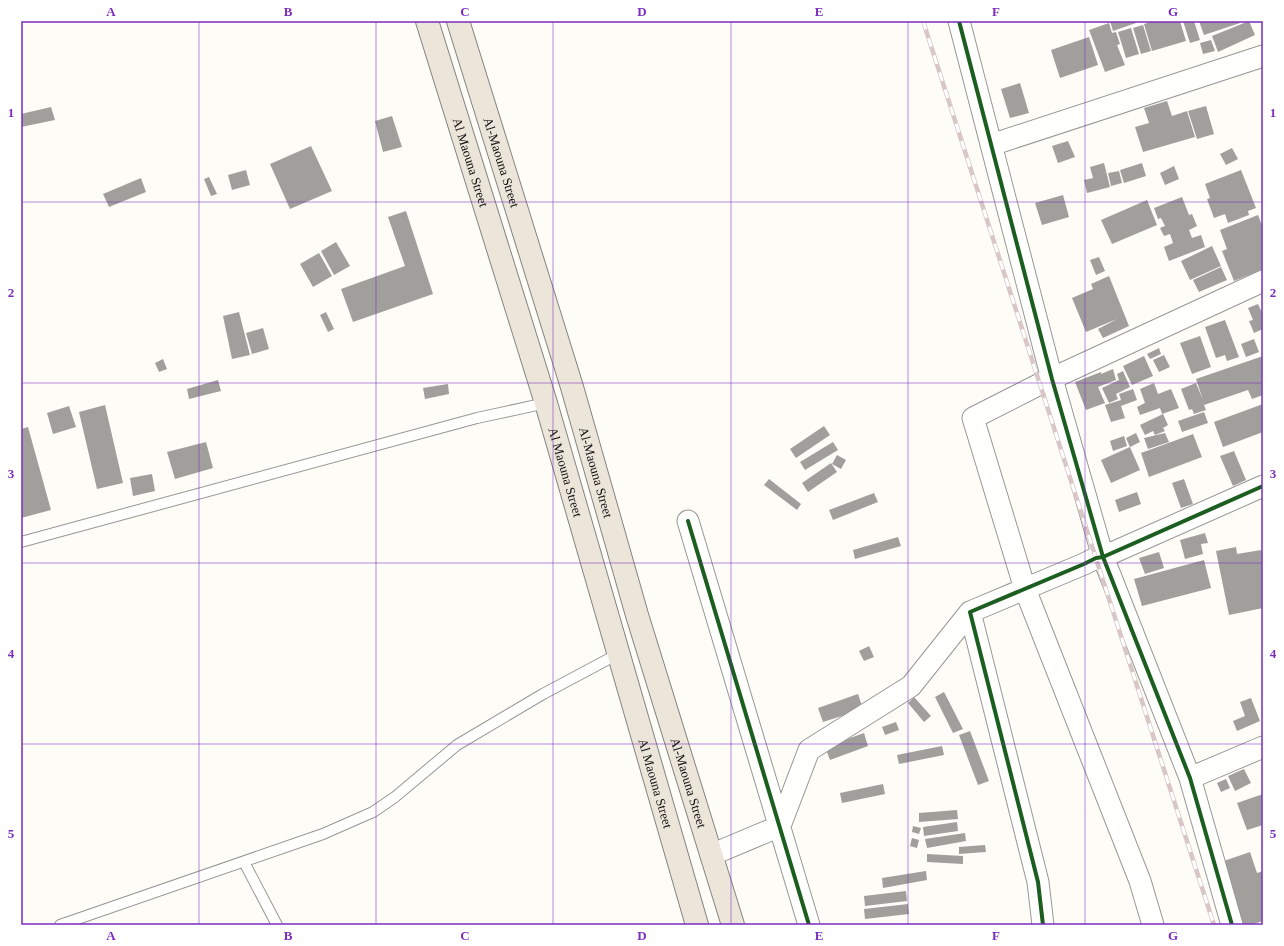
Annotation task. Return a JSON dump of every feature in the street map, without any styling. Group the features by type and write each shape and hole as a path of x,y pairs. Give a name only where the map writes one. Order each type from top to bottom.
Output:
{"highway":[{"name":"Al Maouna Street","path":"427,21 546,403 697,925"},
{"name":"Al-Maouna Street","path":"458,21 572,387 638,615 733,925"}],"street":[{"path":"959,21 1052,379 1103,557 1190,778 1232,925"},
{"path":"991,145 1263,56"},
{"path":"1153,925 1140,881 1025,589 973,418 1052,379 1263,281"},
{"path":"711,855 780,826 809,750 911,686 970,612 1096,558 1103,557 1263,486"},
{"path":"688,521 809,925"},
{"path":"970,612 1038,882 1043,925"},
{"path":"1190,778 1263,747"}],"lane":[{"path":"21,542 476,418 546,403"},
{"path":"60,925 323,834 373,812 395,797 457,745 543,694 618,654"},
{"path":"244,862 277,925"}],"building":[{"path":"1110,21 1135,21 1136,23 1113,31"},
{"path":"1154,21 1180,21 1186,41 1152,51 1144,24"},
{"path":"1183,21 1194,21 1200,40 1190,43"},
{"path":"1199,21 1239,21 1240,23 1204,35"},
{"path":"1249,21 1255,35 1218,52 1212,36"},
{"path":"1109,23 1112,33 1116,32 1120,44 1117,45 1125,65 1105,72 1089,30"},
{"path":"1143,25 1151,51 1141,54 1133,28"},
{"path":"1131,28 1139,54 1126,58 1118,32"},
{"path":"1089,37 1098,65 1060,78 1051,50"},
{"path":"1211,40 1215,51 1203,54 1200,43"},
{"path":"1020,83 1029,113 1010,118 1001,89"},
{"path":"1167,101 1172,116 1187,111 1195,137 1143,152 1135,127 1149,123 1144,108"},
{"path":"1206,106 1214,134 1197,139 1188,111"},
{"path":"51,107 55,120 21,127 21,114"},
{"path":"392,116 402,147 383,152 375,121"},
{"path":"1068,141 1075,157 1058,163 1052,146"},
{"path":"311,146 332,191 290,209 270,164"},
{"path":"1232,148 1238,159 1226,165 1220,154"},
{"path":"1104,163 1110,187 1087,193 1084,180 1093,178 1090,167"},
{"path":"1142,163 1146,176 1124,183 1120,170"},
{"path":"1174,166 1179,179 1165,185 1160,173"},
{"path":"246,170 250,185 232,190 228,175"},
{"path":"1241,170 1256,208 1248,211 1249,215 1228,223 1225,214 1214,218 1207,199 1210,198 1205,184"},
{"path":"1119,171 1122,183 1111,186 1108,173"},
{"path":"209,177 217,194 211,196 204,179"},
{"path":"141,178 146,192 109,207 103,194"},
{"path":"1063,195 1069,217 1042,225 1035,203"},
{"path":"1182,197 1189,215 1192,214 1197,226 1189,230 1192,238 1201,235 1205,247 1169,261 1164,247 1173,243 1170,234 1164,236 1160,228 1165,226 1161,218 1158,219 1154,208"},
{"path":"1147,200 1157,225 1112,244 1101,220"},
{"path":"406,211 433,294 353,322 341,289 405,266 388,217"},
{"path":"1258,215 1263,228 1263,269 1234,281 1222,251 1227,249 1220,230"},
{"path":"336,242 350,266 334,275 321,251"},
{"path":"1212,246 1221,266 1190,280 1181,261"},
{"path":"319,253 332,276 313,287 300,264"},
{"path":"1099,257 1105,271 1096,275 1090,260"},
{"path":"1221,267 1227,280 1199,292 1193,280"},
{"path":"1109,276 1129,326 1103,338 1098,329 1117,319 1086,332 1072,298 1093,289 1091,284"},
{"path":"1258,304 1263,315 1263,329 1254,333 1249,321 1253,320 1248,308"},
{"path":"239,312 250,355 232,359 223,316"},
{"path":"326,312 334,329 328,332 320,315"},
{"path":"1225,320 1239,357 1227,361 1225,355 1216,358 1205,327"},
{"path":"263,328 269,349 252,354 246,333"},
{"path":"1200,336 1211,367 1192,374 1180,343"},
{"path":"1254,339 1259,352 1246,357 1241,344"},
{"path":"1159,348 1161,354 1150,359 1147,354"},
{"path":"1164,355 1170,367 1159,372 1153,360"},
{"path":"1144,356 1153,376 1132,385 1123,366"},
{"path":"1263,356 1263,395 1252,399 1248,390 1204,405 1206,410 1194,414 1192,409 1189,410 1181,389 1196,383 1203,400 1196,379"},
{"path":"163,359 167,369 159,372 155,363"},
{"path":"1113,369 1116,380 1098,387 1105,403 1086,410 1075,382"},
{"path":"1123,371 1130,387 1116,394 1118,399 1109,403 1102,388 1119,380 1117,374"},
{"path":"218,380 221,391 189,399 187,389"},
{"path":"1154,383 1158,394 1171,389 1179,408 1162,414 1160,408 1140,415 1137,407 1145,403 1140,389"},
{"path":"448,384 449,394 425,399 423,388"},
{"path":"1133,389 1137,400 1121,406 1125,418 1111,422 1105,405 1121,400 1119,394"},
{"path":"1263,404 1263,432 1223,447 1214,422"},
{"path":"105,405 123,483 97,489 79,412"},
{"path":"69,406 76,427 53,434 47,413"},
{"path":"1204,412 1208,423 1182,432 1178,421"},
{"path":"1163,414 1168,425 1163,428 1165,431 1155,435 1153,431 1145,435 1140,425"},
{"path":"824,426 830,435 796,458 790,449"},
{"path":"28,427 51,510 21,518 21,429"},
{"path":"1136,433 1140,442 1130,447 1126,438"},
{"path":"1165,433 1169,442 1148,449 1144,438"},
{"path":"1193,434 1202,457 1149,477 1141,453"},
{"path":"1124,436 1127,446 1113,451 1110,441"},
{"path":"206,442 213,468 175,479 167,452"},
{"path":"833,442 838,450 805,470 800,462"},
{"path":"1130,447 1140,470 1111,483 1101,460"},
{"path":"1234,451 1246,480 1233,486 1220,456"},
{"path":"837,455 846,460 841,469 832,464"},
{"path":"831,463 837,472 808,492 802,483"},
{"path":"152,474 155,491 133,496 130,478"},
{"path":"769,479 801,504 797,510 764,485"},
{"path":"1184,479 1193,504 1181,508 1172,483"},
{"path":"1137,492 1141,504 1119,512 1115,500"},
{"path":"874,493 878,502 833,520 829,510"},
{"path":"1205,533 1208,543 1201,544 1203,554 1185,559 1180,540"},
{"path":"898,537 901,546 855,559 853,550"},
{"path":"1236,547 1237,554 1261,550 1263,558 1263,608 1229,615 1216,551"},
{"path":"1159,552 1164,568 1145,574 1139,558"},
{"path":"1204,560 1211,588 1142,606 1134,579"},
{"path":"869,646 874,657 864,661 859,651"},
{"path":"944,692 963,729 953,733 935,697"},
{"path":"858,694 863,709 823,722 818,708"},
{"path":"914,697 931,716 924,722 908,703"},
{"path":"1251,698 1260,721 1237,731 1233,721 1245,716 1240,702"},
{"path":"896,722 899,730 885,735 882,727"},
{"path":"970,731 989,781 978,785 959,735"},
{"path":"864,733 868,746 830,760 825,747"},
{"path":"942,746 944,755 899,764 897,755"},
{"path":"1244,769 1251,783 1235,791 1228,776"},
{"path":"1226,779 1230,788 1221,792 1217,783"},
{"path":"883,784 885,794 842,803 840,793"},
{"path":"1263,794 1263,825 1247,830 1237,803"},
{"path":"957,810 958,819 919,822 919,813"},
{"path":"957,822 958,831 924,836 923,827"},
{"path":"913,826 921,828 919,834 912,832"},
{"path":"965,833 966,841 927,848 925,839"},
{"path":"912,838 919,840 917,848 910,846"},
{"path":"985,845 986,852 959,854 959,847"},
{"path":"1250,852 1257,873 1263,871 1263,921 1250,925 1238,925 1218,863"},
{"path":"927,854 963,856 963,864 927,862"},
{"path":"926,871 927,880 883,888 882,878"},
{"path":"906,891 907,901 865,906 864,896"},
{"path":"908,904 909,914 865,919 864,909"}],"railway":[{"path":"923,21 1214,925"}],"cycle path":[{"path":"959,21 1052,379 1103,557 1190,778 1232,925"},
{"path":"1043,925 1038,882 970,612 1096,558 1103,557 1263,486"},
{"path":"688,521 809,925"}]}
